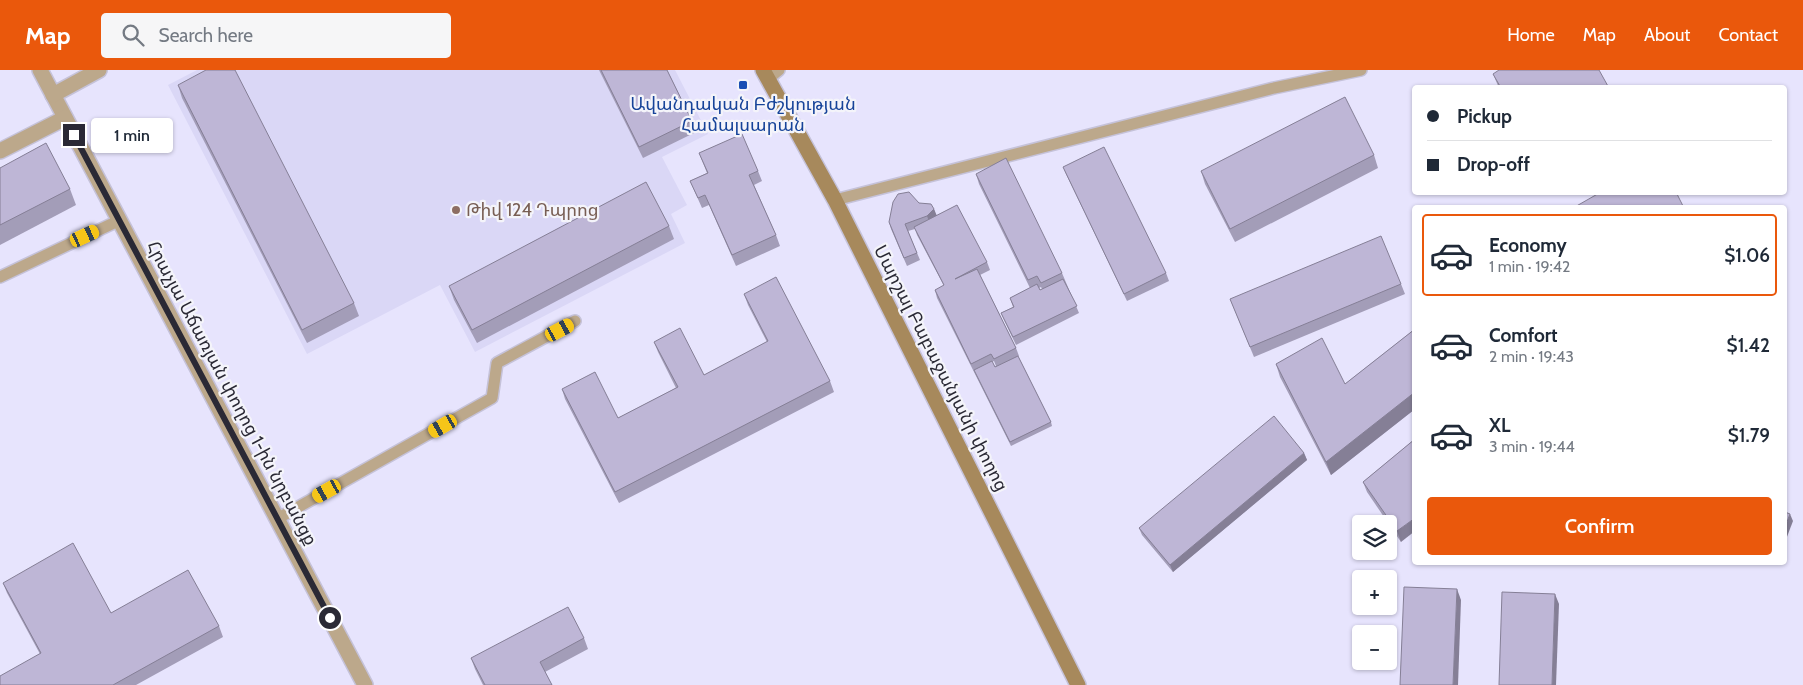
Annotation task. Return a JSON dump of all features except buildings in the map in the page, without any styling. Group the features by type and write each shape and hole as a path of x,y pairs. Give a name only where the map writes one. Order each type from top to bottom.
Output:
{"main road":[{"name":"Մարշալ Բաբաջանյանի փողոց","path":"770,73 836,200 1078,685"}],"street":[{"name":"Հրաչյա Աճառյան փողոց 1-ին նրբանցք","path":"40,70 365,685"},
{"path":"53,95 99,70"},
{"path":"0,151 65,118"}],"lane":[{"path":"836,200 1274,88 1361,70"},
{"path":"0,277 120,220"},
{"path":"277,519 492,398 497,363 576,321"}],"shaded area":[{"name":"Թիվ 124 Դպրոց","path":"197,70 675,70 708,134 662,157 687,205 671,214 685,243 475,352 440,285 307,354 168,85"}],"place":[{"name":"Ավանդական Բժշկության Համալսարան","path":"743,85"},
{"name":"Թիվ 124 Դպրոց","path":"456,210"}],"route":[{"path":"74,135 330,618"}]}
